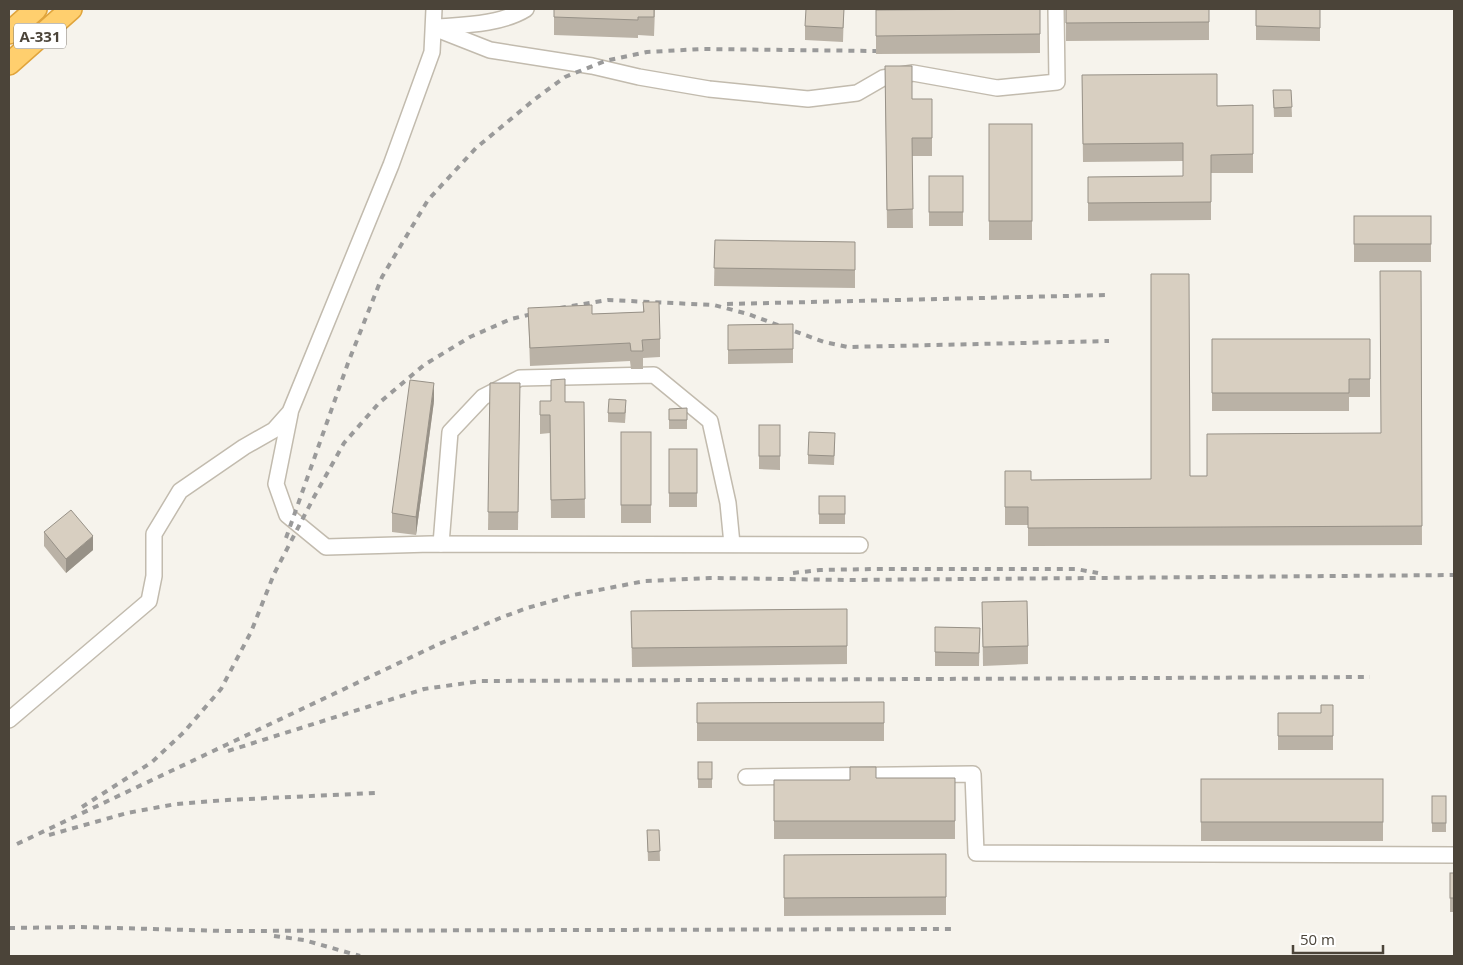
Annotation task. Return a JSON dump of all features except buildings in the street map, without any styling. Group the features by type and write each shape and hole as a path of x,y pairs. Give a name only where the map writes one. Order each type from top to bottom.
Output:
{"highway":[{"name":"А-331","path":"9,33 36,9"},
{"name":"А-331","path":"9,64 71,9"}],"street":[{"path":"434,9 432,52 391,165 290,412 276,484 287,515 326,547 441,544 860,545"},
{"path":"434,28 478,23 516,15 526,9"},
{"path":"434,28 490,50 592,66 639,77 708,89 808,99 857,93 883,78 913,73 997,88 1057,82 1056,9"},
{"path":"441,544 450,432 483,397 520,378 654,375 710,421 728,503 732,544"},
{"path":"9,720 149,601 154,576 154,534 180,491 244,447 274,430 290,412"},
{"path":"746,777 973,774 976,853 1454,856"}],"railway":[{"path":"286,538 348,363 382,277 428,200 476,148 535,99 565,77 605,61 647,52 702,49 876,51"},
{"path":"727,304 1107,295"},
{"path":"560,308 608,300 714,305 748,314 824,342 848,347 1109,341"},
{"path":"82,807 152,762 184,732 221,689 251,632 274,574 314,497 344,443 379,403 424,365 470,337 511,319 541,312"},
{"path":"793,573 820,570 873,569 1076,569 1098,573"},
{"path":"17,844 439,644 500,618 573,595 645,581 710,578 852,580 1454,575"},
{"path":"228,751 424,689 481,681 1370,677"},
{"path":"49,835 127,813 176,804 375,793"},
{"path":"9,928 81,927 224,931 951,929"},
{"path":"274,936 304,940 360,956"}]}
